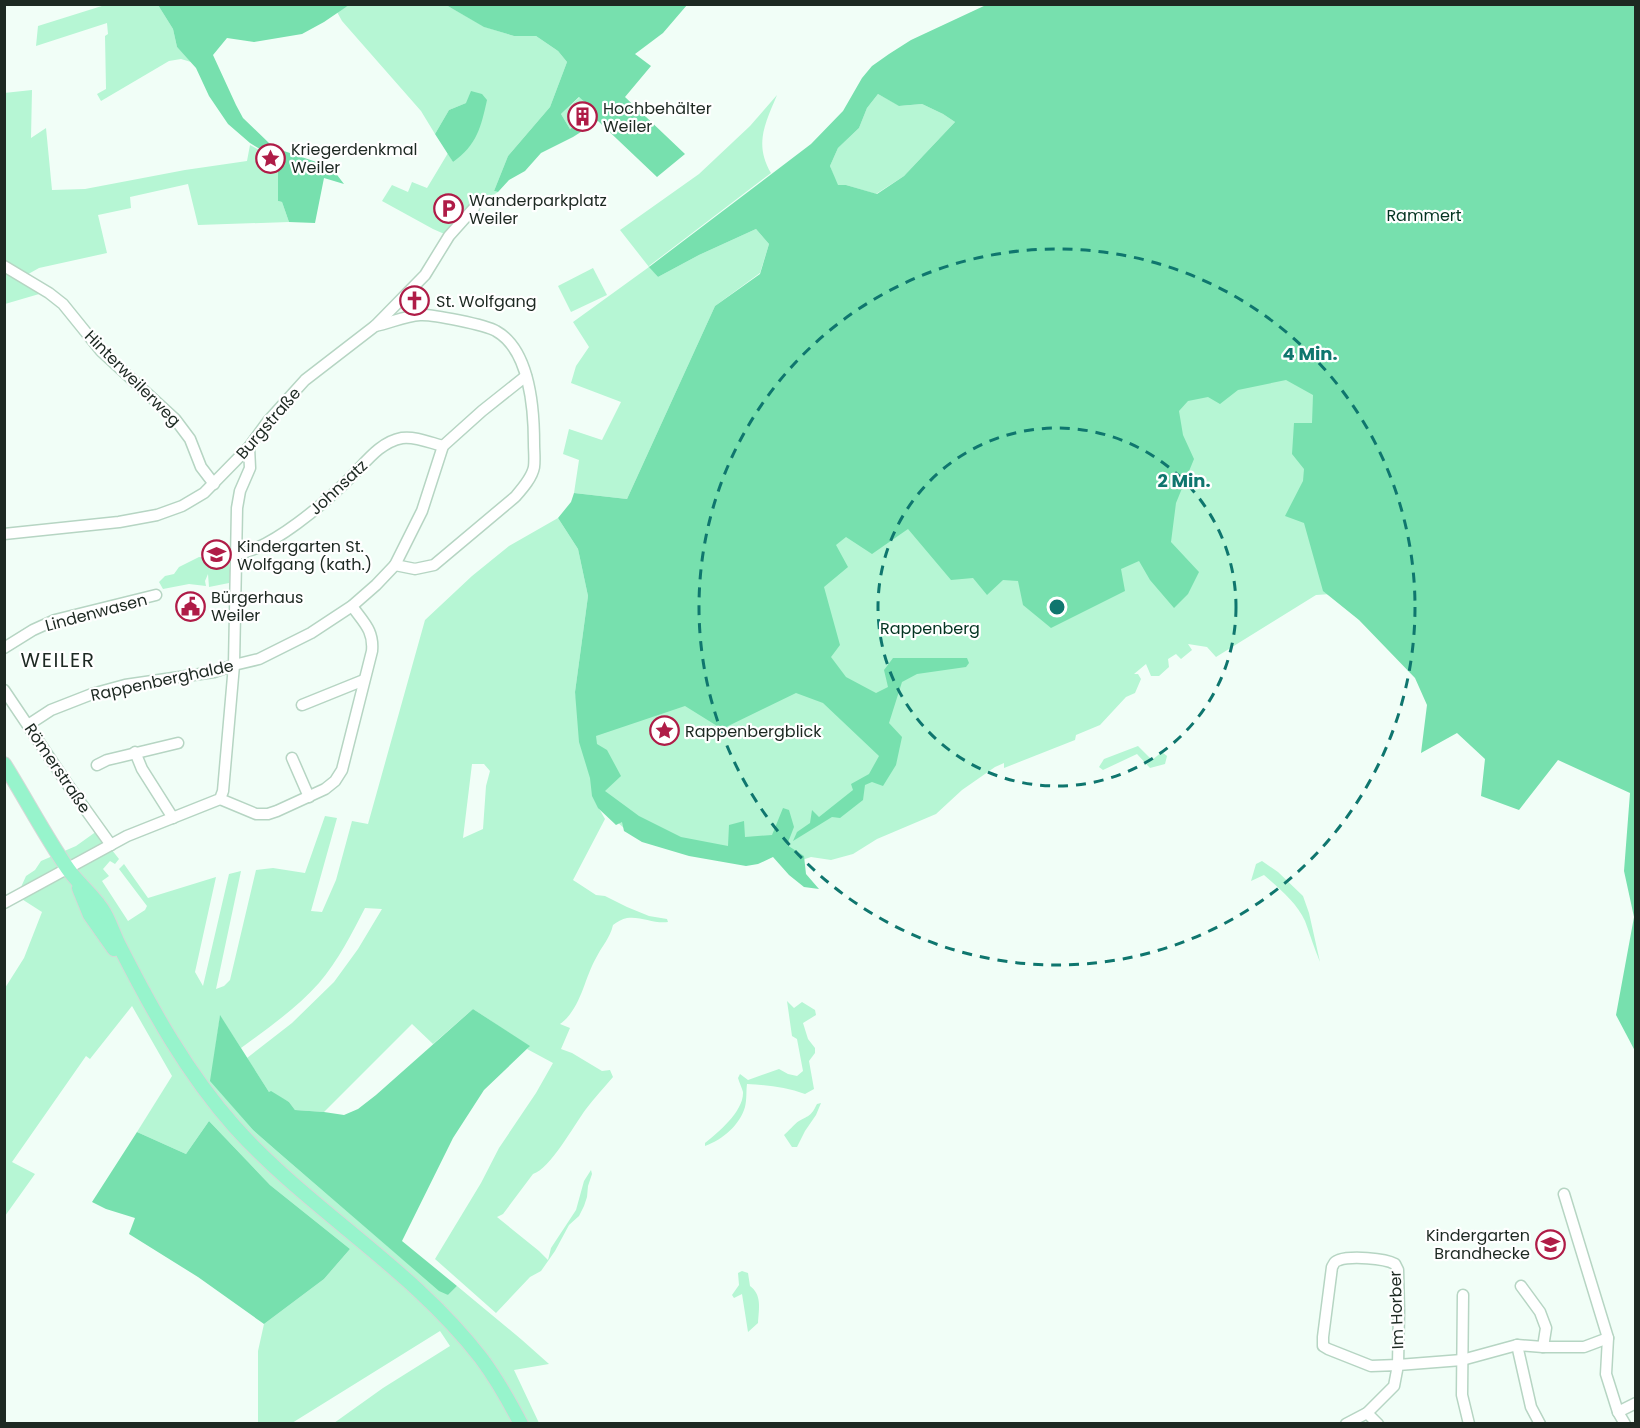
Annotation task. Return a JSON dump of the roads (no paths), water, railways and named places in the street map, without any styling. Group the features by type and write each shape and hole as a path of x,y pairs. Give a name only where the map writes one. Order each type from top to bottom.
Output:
{"main road":[{"path":"4,764 76,880 90,915 142,990 186,1063 232,1125 285,1177 380,1256 444,1316 486,1365 521,1424"}],"street":[{"name":"Burgstraße","path":"4,534 119,522 157,515 182,506 204,493 249,447 305,380 375,326 425,276 449,236 474,208"},
{"name":"Hinterweilerweg","path":"4,266 63,304 101,351 175,419 189,439 201,467 214,484"},
{"path":"375,326 421,315 481,325 496,330 507,339 517,354 526,376 532,401 534,468 526,485 434,564 415,569 395,565"},
{"path":"443,446 526,376"},
{"name":"Johnsatz","path":"237,554 248,553 260,547 309,514 350,478 376,450 389,442 404,438 443,446"},
{"name":"Rappenberghalde","path":"28,725 51,710 92,694 125,685 214,672 234,664 259,659 300,638 352,606 395,565 422,511 443,446"},
{"path":"220,799 223,791 234,664 237,508 240,491 250,468 249,447"},
{"name":"Lindenwasen","path":"4,648 33,630 55,620 156,595"},
{"path":"4,903 127,836 220,799 256,814 268,814 309,797 335,781 342,770 372,651 373,639 352,606"},
{"path":"302,705 364,680"},
{"name":"Römerstraße","path":"4,690 111,845"},
{"path":"97,765 135,752 178,743"},
{"path":"135,752 142,769 173,818"},
{"path":"292,758 309,797"},
{"path":"1564,1194 1608,1338 1606,1374 1618,1412 1625,1424"},
{"name":"Im Horber","path":"1398,1365 1398,1270 1395,1264 1389,1261 1359,1258 1335,1262 1332,1267 1323,1346 1371,1366 1398,1365 1462,1360 1517,1345 1584,1347 1608,1338"},
{"path":"1521,1286 1540,1312 1546,1328 1543,1347"},
{"path":"1463,1295 1462,1395 1469,1424"},
{"path":"1517,1345 1531,1407 1540,1424"},
{"path":"1346,1424 1367,1413 1394,1386 1398,1365"},
{"path":"1618,1412 1635,1403"},
{"path":"1367,1413 1378,1424"}],"place":[{"name":"Hochbehälter Weiler","path":"582,117"},
{"name":"Kriegerdenkmal Weiler","path":"270,158"},
{"name":"Wanderparkplatz Weiler","path":"448,209"},
{"name":"St. Wolfgang","path":"415,301"},
{"name":"Kindergarten St. Wolfgang (kath.)","path":"216,555"},
{"name":"Bürgerhaus Weiler","path":"190,606"},
{"name":"Rappenbergblick","path":"664,731"},
{"name":"Kindergarten Brandhecke","path":"1551,1244"}],"district":[{"name":"WEILER","path":"58,660"}],"park label":[{"name":"Rammert","path":"1424,215"},
{"name":"Rappenberg","path":"930,628"}]}
